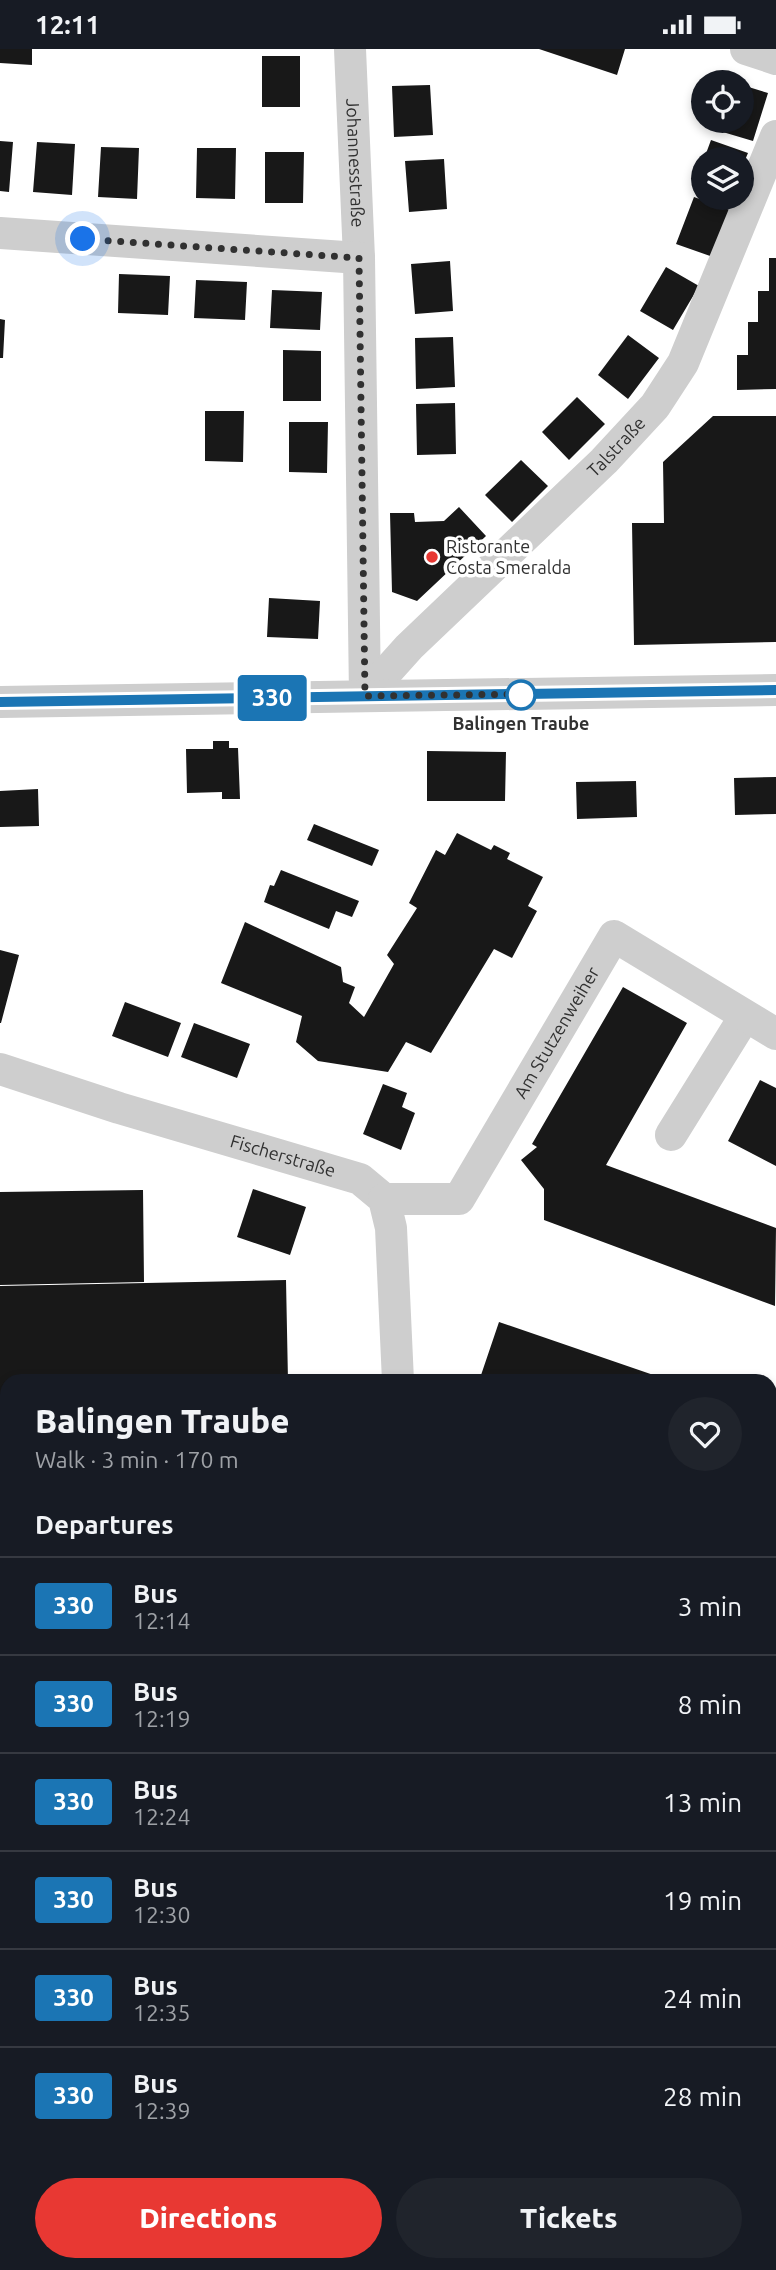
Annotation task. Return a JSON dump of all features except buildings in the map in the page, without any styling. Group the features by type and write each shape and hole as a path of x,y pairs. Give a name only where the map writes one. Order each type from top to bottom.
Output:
{"street":[{"name":"Johannesstraße","path":"350,49 359,258 365,696"},
{"path":"746,49 776,59"},
{"name":"Talstraße","path":"365,696 410,647 604,461 655,406 683,363 776,137"},
{"path":"0,233 359,258"},
{"path":"0,702 776,690"},
{"name":"Am Stutzenweiher","path":"384,1199 459,1199 614,936 776,1034"},
{"path":"671,1135 746,1016"},
{"name":"Fischerstraße","path":"0,1069 118,1108 360,1179 384,1199"},
{"path":"384,1199 391,1228 398,1374"}],"bus line":[{"name":"330","path":"0,702 776,690"}],"place":[{"name":"Ristorante Costa Smeralda","path":"432,557"},
{"name":"Balingen Traube","path":"521,695"}],"route":[{"path":"83,239 359,258 365,696 529,694 521,695"}]}
